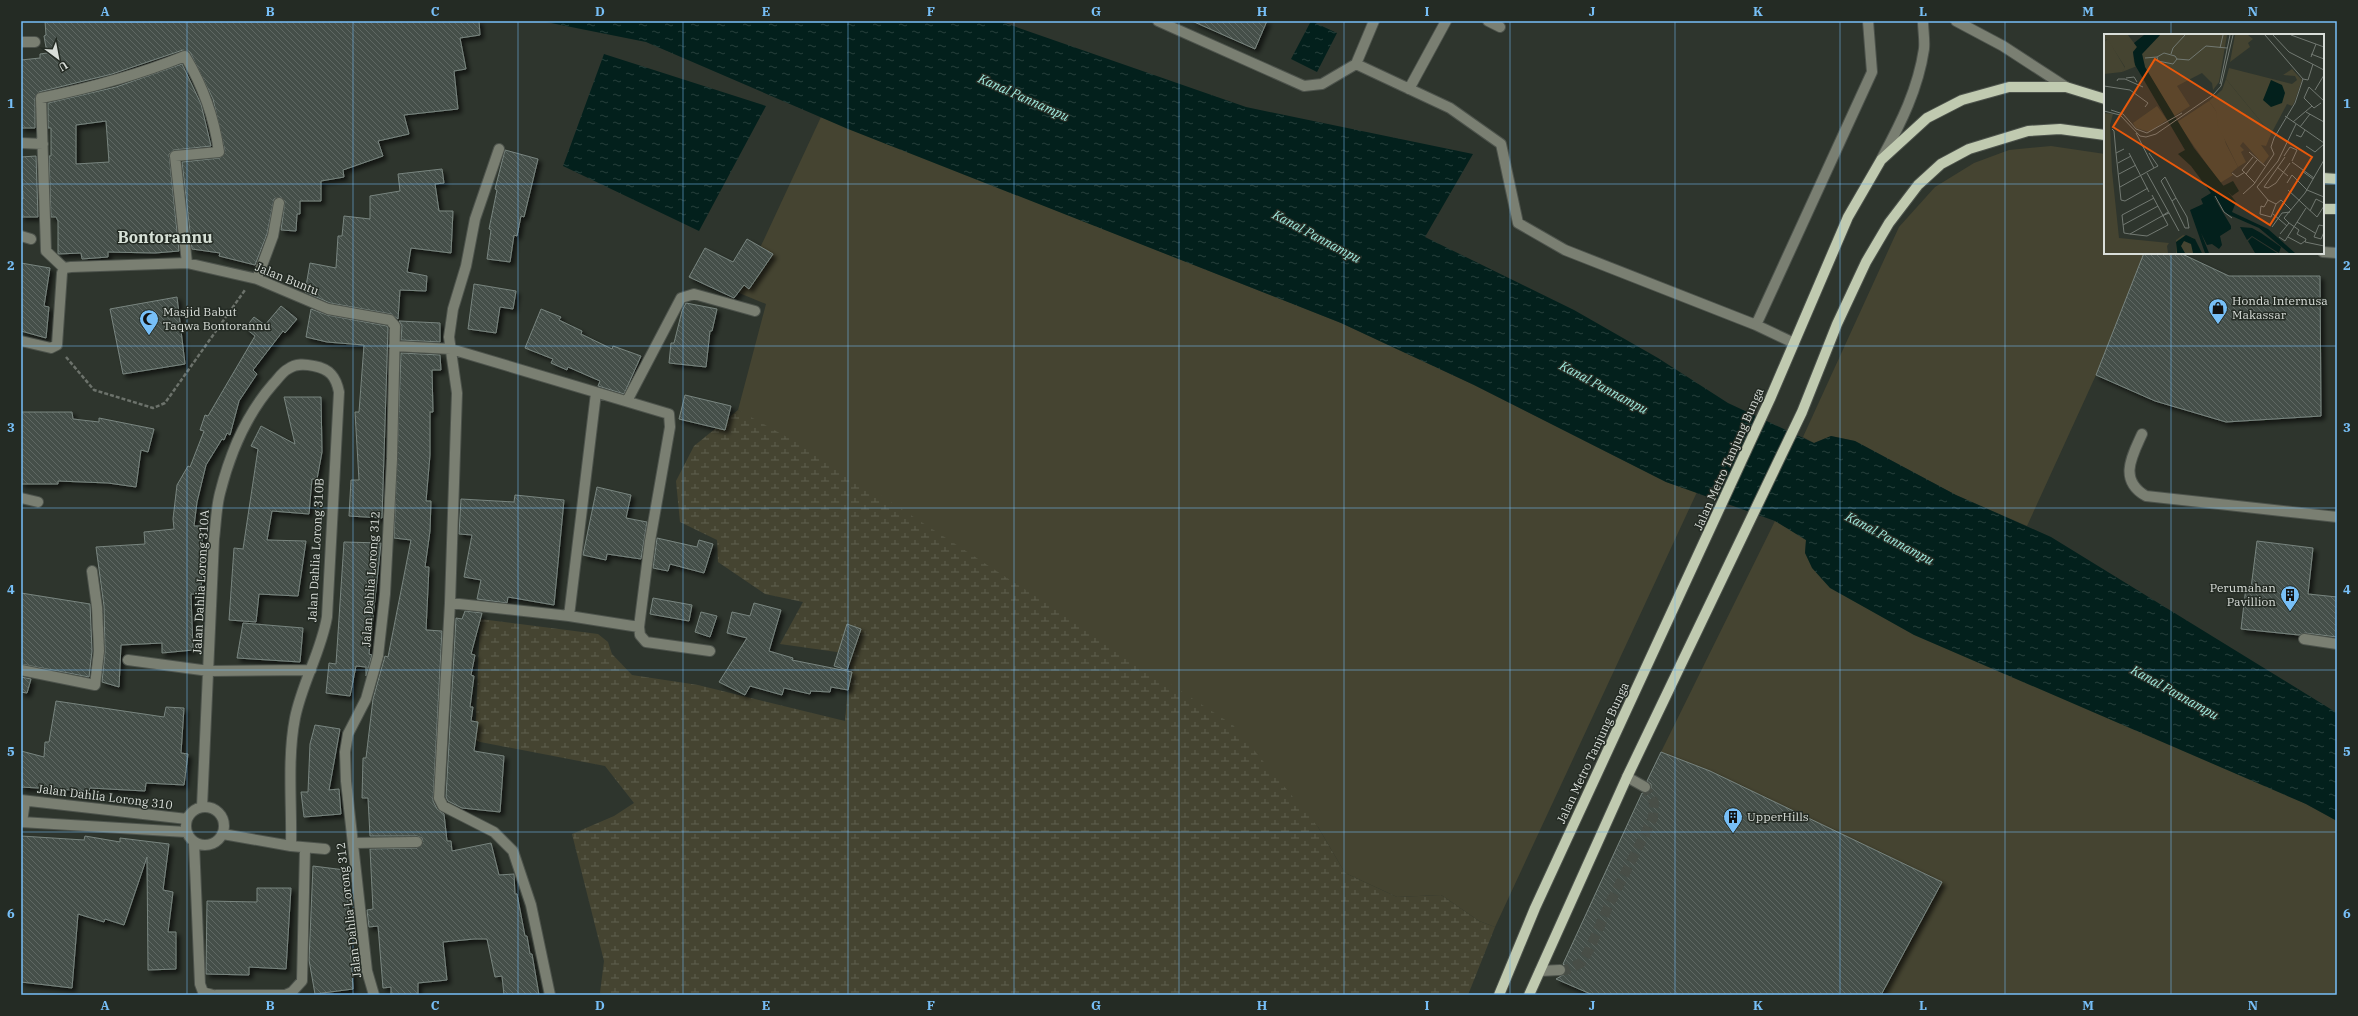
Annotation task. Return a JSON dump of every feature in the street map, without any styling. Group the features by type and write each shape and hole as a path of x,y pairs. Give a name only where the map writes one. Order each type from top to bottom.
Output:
{"main road":[{"name":"Jalan Metro Tanjung Bunga","path":"1498,995 1538,901 1720,511 1848,217 1881,160 1927,118 1962,100 2009,87 2066,87 2104,99"},
{"path":"1529,995 1627,777 1802,412 1866,262 1888,223 1918,185 1941,164 1969,149 2028,131 2060,129 2104,136"},
{"path":"2324,178 2337,179"},
{"path":"2324,209 2337,209"}],"street":[{"path":"1158,21 1304,86 1322,84 1356,64 1374,21"},
{"path":"1409,89 1446,21"},
{"path":"1488,21 1500,27"},
{"path":"1756,325 1872,72 1868,21"},
{"path":"1881,160 1907,111 1915,88 1924,48 1923,21"},
{"path":"1956,21 2003,46 2066,87"},
{"path":"21,42 35,42"},
{"path":"21,341 52,348 57,345 64,268 46,251 40,98 105,84 185,56 199,79 211,109 219,152 175,156 187,264"},
{"path":"1356,64 1450,108 1501,144 1518,224 1565,250 1756,325 1794,343"},
{"path":"21,143 43,144"},
{"path":"499,149 475,219 466,266 453,309 449,337 457,393 450,603 439,786 440,803 449,810 494,832 513,851 531,905 550,995"},
{"path":"257,279 273,236 279,203"},
{"path":"2324,252 2337,253"},
{"name":"Jalan Buntu","path":"64,268 187,264 257,279 328,309 390,320 395,326"},
{"path":"627,401 681,298 694,294 755,311"},
{"name":"Jalan Dahlia Lorong 312","path":"374,995 367,971 346,781 345,752 348,734 366,699 378,656 385,594 392,459 395,326"},
{"path":"394,346 451,349 668,414 671,421 650,541 639,627 640,635 646,642 710,651"},
{"name":"Jalan Dahlia Lorong 310B","path":"291,846 292,741 300,698 321,643 327,617 338,392 337,382 331,372 320,367 302,364"},
{"name":"Jalan Dahlia Lorong 310A","path":"202,807 214,539 220,495 228,463 245,424 264,395 284,372 302,364"},
{"path":"569,616 596,393"},
{"path":"2142,434 2129,463 2133,484 2146,496 2337,517"},
{"path":"21,498 38,502"},
{"path":"21,670 95,685 99,645 92,571"},
{"path":"450,603 569,616 639,627"},
{"path":"2304,639 2337,644"},
{"path":"128,660 209,672 311,670"},
{"path":"1627,777 1645,786"},
{"path":"23,800 21,822 186,832"},
{"name":"Jalan Dahlia Lorong 310","path":"23,800 187,819"},
{"path":"194,843 207,845 219,839 222,834 223,820 220,814 209,807 196,809 187,819 186,832 194,843 200,984 203,992 212,995"},
{"path":"222,834 291,846 325,849"},
{"path":"354,843 416,842"},
{"path":"216,995 285,995 292,992 302,981 305,848"},
{"path":"1540,971 1560,970"}],"path":[{"path":"57,345 94,390 154,408 165,403 257,279"}],"green space":[{"path":"821,117 1341,323 1474,385 1666,482 1697,492 1495,927 1479,921 1441,895 1397,897 1345,873 1318,827 738,410 766,304 739,293"},
{"path":"2051,146 2104,154 2104,254 2144,254 2096,375 2027,526 1956,495 1855,441 1831,436 1814,443 1803,437 1899,227 1935,187 1974,163 2009,150"},
{"path":"738,410 814,452 1233,725 1318,827 1345,873 1397,897 1441,895 1479,921 1495,927 1468,995 606,995 600,993 604,961 572,834 614,816 634,803 605,766 475,741 480,619 598,634 608,642 612,654 632,675 698,685 845,721 851,654 780,644 803,602 765,594 718,562 717,540 680,522 676,481 694,446"},
{"path":"1775,521 1806,540 1805,553 2306,804 2337,821 2337,995 1881,995 1942,882 1710,771 1661,752"}],"water":[{"name":"Kanal Pannampu","path":"541,21 999,21 1246,107 1473,154 1425,237 1574,310 1658,358 1728,403 1814,443 1831,436 1855,441 1956,495 2051,537 2337,713 2337,821 2306,804 1914,635 1830,588 1812,568 1805,553 1806,540 1775,521 1666,482 1474,385 1341,323 848,129 646,42"},
{"path":"1311,21 1337,33 1317,72 1291,59"},
{"path":"604,54 766,106 699,231 563,166"}],"building":[{"path":"45,21 479,21 480,35 460,38 466,69 454,71 458,109 404,115 409,134 378,141 383,156 343,170 344,177 321,181 321,201 300,201 300,214 297,214 296,231 281,230 285,201 281,197 274,199 267,234 255,265 219,256 220,253 192,249 182,162 220,158 225,151 213,99 190,52 183,50 112,74 39,92 35,98 35,128 21,128 21,60 40,58 40,54 47,53 44,36 46,35"},
{"path":"1192,21 1267,21 1255,49"},
{"path":"182,64 201,104 211,146 174,150 169,154 179,251 155,253 108,252 108,257 82,259 81,253 58,254 58,221 56,217 51,217 49,156 51,156 51,128 48,128 48,103 116,87","holes":["106,121 109,162 76,164 76,125"]},
{"path":"505,150 538,159 524,217 521,216 517,236 514,235 510,262 487,259 491,230 489,229 497,190 495,189"},
{"path":"36,156 38,217 21,217 21,198 23,199 21,157"},
{"path":"442,169 444,183 435,184 439,211 453,211 451,253 411,248 407,272 427,276 426,291 400,290 398,319 391,314 330,303 305,292 310,263 336,268 338,236 342,236 344,216 370,219 370,196 400,191 398,174"},
{"path":"747,239 773,254 749,289 744,285 734,298 689,277 705,248 733,262"},
{"name":"Honda Internusa Makassar","path":"2144,254 2182,254 2229,276 2320,276 2321,416 2226,422 2155,401 2096,375"},
{"path":"21,263 50,268 44,306 49,307 46,338 21,331"},
{"path":"474,284 516,291 513,309 500,307 496,333 468,329"},
{"name":"Masjid Babut Taqwa Bontorannu","path":"177,297 185,364 123,374 110,309"},
{"path":"686,303 717,309 712,331 710,331 706,367 669,363 671,343 674,343 682,311"},
{"path":"281,306 297,319 285,333 283,331 253,370 257,374 239,401 230,435 227,433 224,440 222,439 206,465 197,502 194,526 201,526 203,553 201,594 191,594 193,650 162,653 162,643 121,645 119,687 102,682 105,652 104,606 96,547 145,544 144,532 174,529 173,519 177,485 188,466 190,467 204,431 200,430 205,415 208,416 255,336 245,328 254,317 265,325"},
{"path":"311,309 327,315 387,326 388,328 382,518 349,516 351,480 359,480 355,412 359,412 364,345 327,342 306,337"},
{"path":"541,309 561,317 559,320 582,331 581,334 612,349 613,346 641,356 624,394 598,386 600,381 568,367 567,370 551,363 553,359 525,348"},
{"path":"399,321 440,323 440,342 401,340 402,326"},
{"path":"401,353 440,355 441,370 432,370 433,412 430,412 430,455 426,501 431,501 430,531 425,567 429,567 426,630 442,631 433,801 437,809 444,814 447,841 451,841 452,851 491,843 499,875 514,874 515,894 517,894 530,954 532,954 539,995 504,995 502,976 495,977 487,939 474,939 443,942 447,980 418,983 418,995 391,995 391,987 383,988 378,926 369,927 367,910 373,909 370,849 417,848 423,842 422,838 417,836 370,836 368,798 362,798 363,758 366,758 373,699 385,656 388,657 411,540 394,538"},
{"path":"685,395 731,406 725,430 679,419"},
{"path":"284,397 321,397 322,452 317,479 312,479 309,514 272,511 267,540 306,541 298,596 259,594 256,622 229,620 234,548 243,549 258,449 251,446 261,426 295,444"},
{"path":"21,412 72,412 73,419 99,422 99,418 154,429 148,452 141,450 136,487 108,483 58,481 58,484 21,484"},
{"path":"597,487 631,495 626,518 647,522 641,559 607,554 606,560 583,555"},
{"path":"515,495 564,500 554,605 508,597 507,603 477,599 481,580 464,577 472,535 459,534 461,499 514,502"},
{"path":"657,538 697,547 699,540 713,544 704,573 670,564 668,571 653,568"},
{"path":"2257,541 2313,548 2308,594 2337,597 2337,637 2305,633 2299,635 2241,629 2246,587 2251,588"},
{"path":"344,542 381,543 369,654 372,655 366,676 366,667 356,666 350,696 326,693 329,663 336,664"},
{"path":"21,593 90,604 92,651 89,677 21,664"},
{"path":"653,598 692,605 689,621 650,614"},
{"path":"754,603 781,610 769,651 793,658 792,660 852,672 848,690 831,687 830,692 811,691 810,694 784,688 782,695 750,686 745,695 719,682 747,638 727,633 732,612 750,616"},
{"path":"465,611 482,613 471,654 475,655 471,675 474,676 470,707 473,707 471,721 478,722 474,751 504,756 500,812 462,808 448,801 446,797 456,618 462,619"},
{"path":"701,612 717,616 710,637 695,632"},
{"path":"243,623 303,628 300,662 237,658"},
{"path":"847,624 861,629 847,670 834,666"},
{"path":"21,677 31,679 27,693 21,692"},
{"path":"56,701 164,717 166,707 184,708 181,753 188,754 184,785 146,783 145,791 90,788 89,791 21,787 21,751 44,757 45,742 49,742"},
{"path":"315,725 340,729 329,790 339,789 341,814 304,817 301,792 308,792 310,744"},
{"name":"UpperHills","path":"1661,752 1710,771 1942,882 1881,995 1593,995 1556,979 1566,973 1566,967 1563,964 1642,793 1648,793 1651,790 1651,784 1647,781"},
{"path":"21,836 84,840 85,836 120,842 120,838 169,844 163,890 173,892 168,932 176,932 176,969 148,970 147,857 124,925 105,919 104,922 78,914 72,988 21,982"},
{"path":"313,866 345,870 349,911 354,911 356,928 349,928 353,989 315,994 309,960"},
{"path":"257,888 291,888 286,969 249,967 249,975 206,974 207,901 257,902"}],"tunnel":[{"path":"1560,970 1566,970 1581,963 1589,950 1609,905 1653,818 1654,802 1645,787"}],"place":[{"name":"Honda Internusa Makassar","path":"2218,325"},
{"name":"Masjid Babut Taqwa Bontorannu","path":"149,336"},
{"name":"Perumahan Pavillion","path":"2290,612"},
{"name":"UpperHills","path":"1733,834"}],"district":[{"name":"Bontorannu","path":"165,237"}]}
